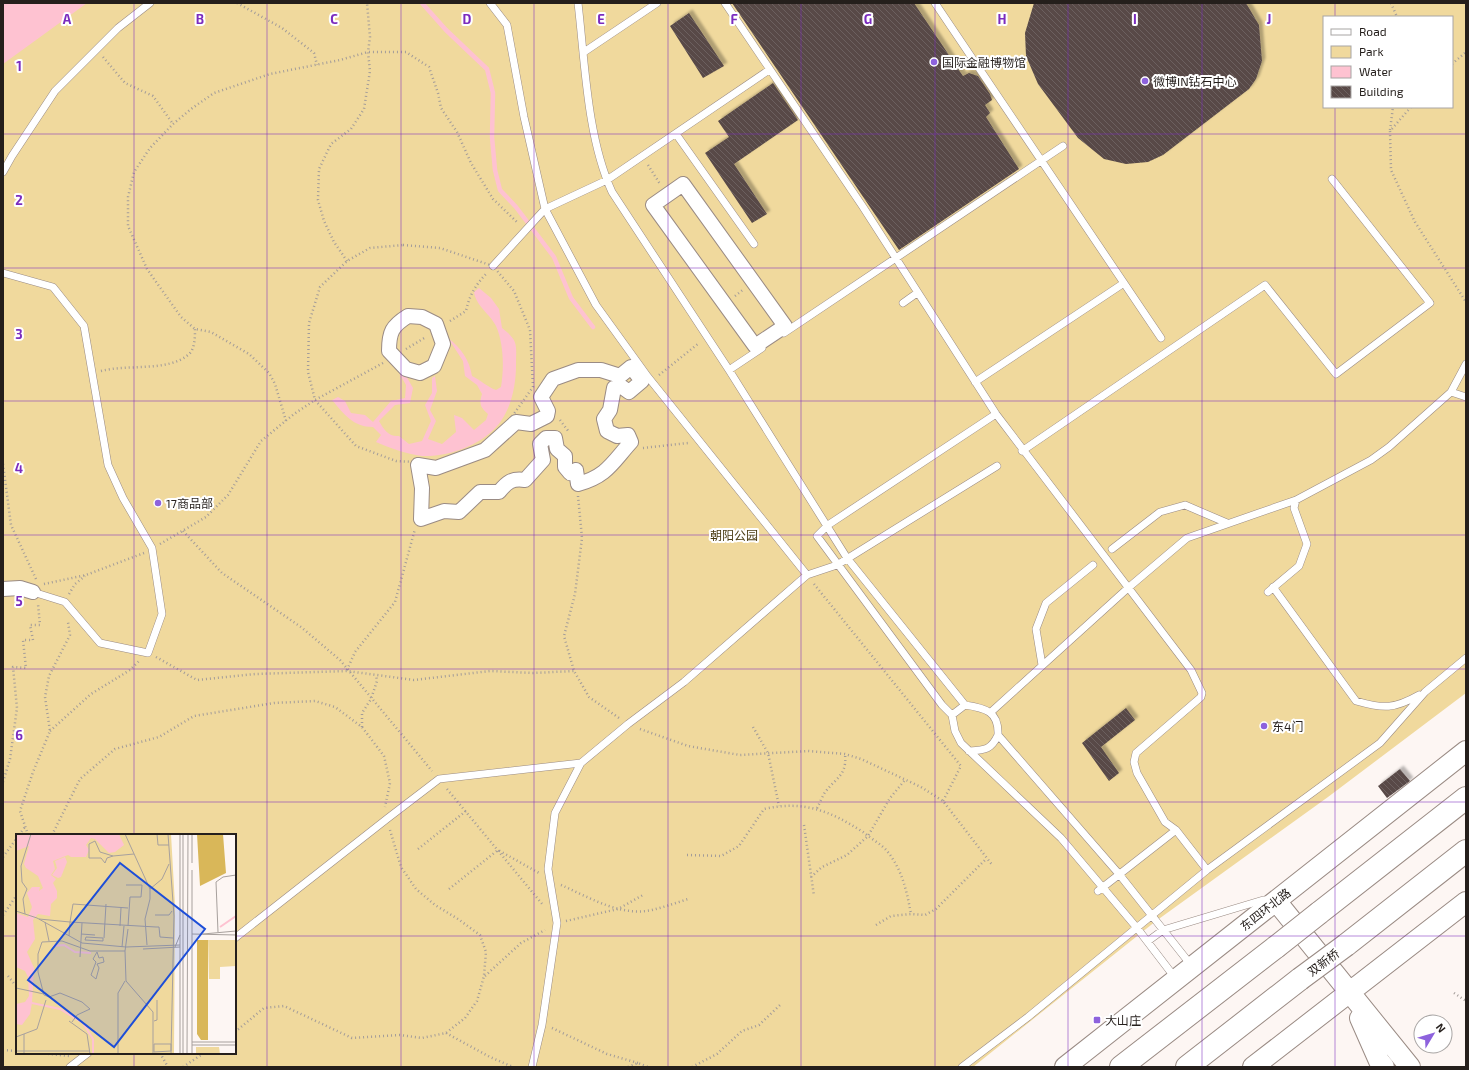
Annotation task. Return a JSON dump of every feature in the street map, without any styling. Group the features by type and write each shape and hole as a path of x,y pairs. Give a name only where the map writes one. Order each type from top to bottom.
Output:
{"highway":[{"path":"1121,1067 1466,798"},
{"name":"双新桥","path":"1187,1067 1466,851"}],"street":[{"path":"683,184 785,326 755,346 653,205 667,195 683,184"},
{"path":"408,316 422,317 436,324 438,328 443,344 434,366 420,373 406,369 389,350 389,334 397,323 408,316"},
{"path":"631,367 642,381 629,392 622,387 614,388 610,410 604,419 607,431 617,436 628,435 631,442 620,454 611,466 594,480 578,484 576,470 570,473 565,467 565,456 558,449 555,438 546,438 540,444 543,460 525,480 516,479 506,482 498,492 480,492 459,512 444,511 421,519 422,488 418,465 436,468 485,450 516,422 531,424 547,416 548,410 541,397 553,379 578,370 601,370 620,376 631,367"},
{"path":"3,589 30,591"},
{"name":"东四环北路","path":"1065,1067 1176,979 1191,965 1276,901 1466,751"},
{"path":"1276,901 1410,1067"},
{"path":"1253,1067 1350,994 1466,902"},
{"path":"1350,994 1379,1061 1384,1067"}],"lane":[{"path":"3,172 55,91 118,28 150,3"},
{"path":"490,3 507,25 524,117 545,209 596,305 653,383 807,575"},
{"path":"578,3 594,132 607,180 612,192 729,370 828,525 847,558 964,705 980,707 991,712 998,724 998,735 994,744 984,750 969,751"},
{"path":"584,52 657,3"},
{"path":"725,3 896,257 917,293 996,414 1022,451 1182,656 1191,670 1202,693 1201,697 1136,754 1134,762 1137,773 1165,822 1176,830 1207,870"},
{"path":"935,3 1162,338"},
{"path":"493,266 545,209 607,180 769,70"},
{"path":"676,134 754,244"},
{"path":"729,370 1063,146"},
{"path":"1022,451 1265,285 1336,374 1430,303 1332,179"},
{"path":"3,272 53,287 84,326 108,465 123,498 152,548 162,614 148,653 100,643 65,602 30,591"},
{"path":"975,382 1124,283"},
{"path":"903,303 917,293"},
{"path":"991,712 1128,588 1187,538 1296,500 1371,460 1389,447 1451,392 1466,364"},
{"path":"1451,392 1466,397"},
{"path":"996,414 828,525 817,536 942,705 952,715 955,731 961,743 1061,838 1101,889 1148,941 1176,979"},
{"path":"532,1067 542,1024 557,923 548,869 555,813 582,763 628,724 684,682 807,575 837,565 997,466"},
{"path":"1296,500 1294,508 1307,544 1299,566 1271,590 1356,701 1378,708 1401,705 1425,692"},
{"path":"1112,549 1160,512 1185,505 1227,523"},
{"path":"1042,665 1036,629 1046,603 1093,565"},
{"path":"962,1067 1028,1017 1207,870 1380,743 1425,692 1466,658"},
{"path":"952,715 964,705"},
{"path":"998,735 1119,874 1191,965"},
{"path":"236,937 439,779 582,763"},
{"path":"1101,889 1176,830"},
{"path":"1148,941 1163,930 1262,900 1276,901"},
{"path":"70,1067 87,1054"}],"path":[{"path":"237,3 282,28 314,53 317,65"},
{"path":"348,261 334,242 324,221 318,200 318,169 331,144 351,129 364,109 370,71 368,52 370,37 367,3"},
{"path":"1391,3 1397,16"},
{"path":"96,50 124,83 153,96 173,124"},
{"path":"286,421 275,384 269,373 249,354 210,332 195,329 181,317 147,269 128,226 128,197 134,172 150,148 173,124 214,93 270,74 317,65 368,52 406,52 429,67 438,93 441,108 457,132 471,163 493,199 514,218 525,231"},
{"path":"1453,63 1466,52"},
{"path":"1393,108 1390,131 1391,170 1412,216 1466,302"},
{"path":"1390,131 1410,108"},
{"path":"643,156 667,195"},
{"path":"403,245 440,248 493,266 514,291 530,330 533,387 511,418 482,447 437,463 396,462 356,446 315,400 308,372 309,323 320,287 348,261 370,248 403,245"},
{"path":"3,464 11,525 37,584 86,575 131,559 206,517 228,495 261,441 286,421 315,400 394,357 466,311 468,300 478,282"},
{"path":"91,373 115,368 171,365 189,355 195,341 195,329"},
{"path":"653,383 665,369 707,336"},
{"path":"620,454 647,447 687,443 704,445"},
{"path":"347,671 355,652 395,602 415,527"},
{"path":"183,530 222,573 302,627 340,660 347,671 466,811 557,923"},
{"path":"50,731 45,697 49,676 70,635 65,602 75,584 86,575"},
{"path":"807,575 961,766 943,801"},
{"path":"3,782 10,759 17,708 13,667 26,668 23,640 33,640 30,625 40,625 30,591"},
{"path":"28,834 20,811 33,772 50,731 91,694 130,670 148,653 197,680 255,674 347,671 414,680 490,671 533,673 574,671"},
{"path":"362,727 362,714 371,699 377,682 376,675"},
{"path":"753,727 768,753 779,806"},
{"path":"816,808 826,792 841,776 846,763 845,754"},
{"path":"811,877 822,867 847,855 868,836 890,798 905,780"},
{"path":"687,855 721,856 739,846 764,809 779,806 816,808 838,816 887,851 906,885 911,914"},
{"path":"418,849 466,811"},
{"path":"804,825 814,896"},
{"path":"20,834 25,826"},
{"path":"3,857 16,839"},
{"path":"498,850 549,880 618,909 634,912 651,910 688,899"},
{"path":"449,889 498,850"},
{"path":"876,925 891,916 911,914 925,915 936,909 986,858"},
{"path":"484,976 521,943 557,923 618,909 643,895"},
{"path":"3,916 16,896"},
{"path":"8,976 16,986"},
{"path":"1454,993 1466,1001"},
{"path":"692,1067 716,1054 742,1031 759,1025 780,1005"},
{"path":"542,1024 607,1054 648,1067"},
{"path":"446,1033 513,1067"},
{"path":"3,1050 16,1051"},
{"path":"50,1054 70,1056 76,1062"},
{"path":"161,1054 168,1067"},
{"path":"183,1067 202,1054"},
{"path":"628,1067 638,1063"}],"green space":[{"name":"朝阳公园","path":"3,3 1466,3 1466,693 1328,797 1156,921 973,1067 3,1067"}],"water":[{"path":"3,3 87,3 3,64"},
{"path":"479,288 491,298 499,309 502,328 514,340 516,348 516,372 514,387 511,401 501,421 486,436 466,448 433,456 416,455 376,442 381,435 373,427 360,425 354,422 345,415 332,400 338,397 345,401 351,413 365,415 373,422 391,401 405,398 406,385 399,373 405,374 413,388 410,403 395,405 379,421 385,430 390,434 399,436 409,444 422,441 431,421 425,405 432,393 432,378 435,376 437,391 430,410 436,421 428,439 442,444 456,432 454,415 462,418 474,430 486,420 488,414 481,405 482,394 477,385 465,376 463,361 448,338 464,354 469,364 472,376 496,390 501,387 503,365 501,341 496,326 477,302 474,292"}],"building":[{"path":"732,3 914,3 963,76 969,73 978,76 990,94 992,100 985,105 990,113 986,117 1019,169 899,250"},
{"name":"微博IN钻石中心","path":"1034,3 1246,3 1259,25 1262,61 1256,79 1249,89 1163,155 1148,162 1126,164 1104,159 1078,138 1038,84 1026,56 1025,33"},
{"path":"689,13 724,66 703,78 670,26"},
{"path":"773,83 798,120 734,164 767,214 752,223 705,153 729,137 718,121"},
{"path":"1126,708 1135,720 1101,747 1119,773 1109,781 1082,743"},
{"path":"1400,769 1410,781 1387,798 1378,786"}],"waterway":[{"path":"422,3 446,30 487,69 493,93 492,137 495,170 500,190 516,207 554,257 571,298 593,327"}],"place":[{"name":"国际金融博物馆","path":"934,62"},
{"name":"微博IN钻石中心","path":"1145,81"},
{"name":"17商品部","path":"158,503"},
{"name":"东4门","path":"1264,726"},
{"name":"大山庄","path":"1097,1020"}]}
